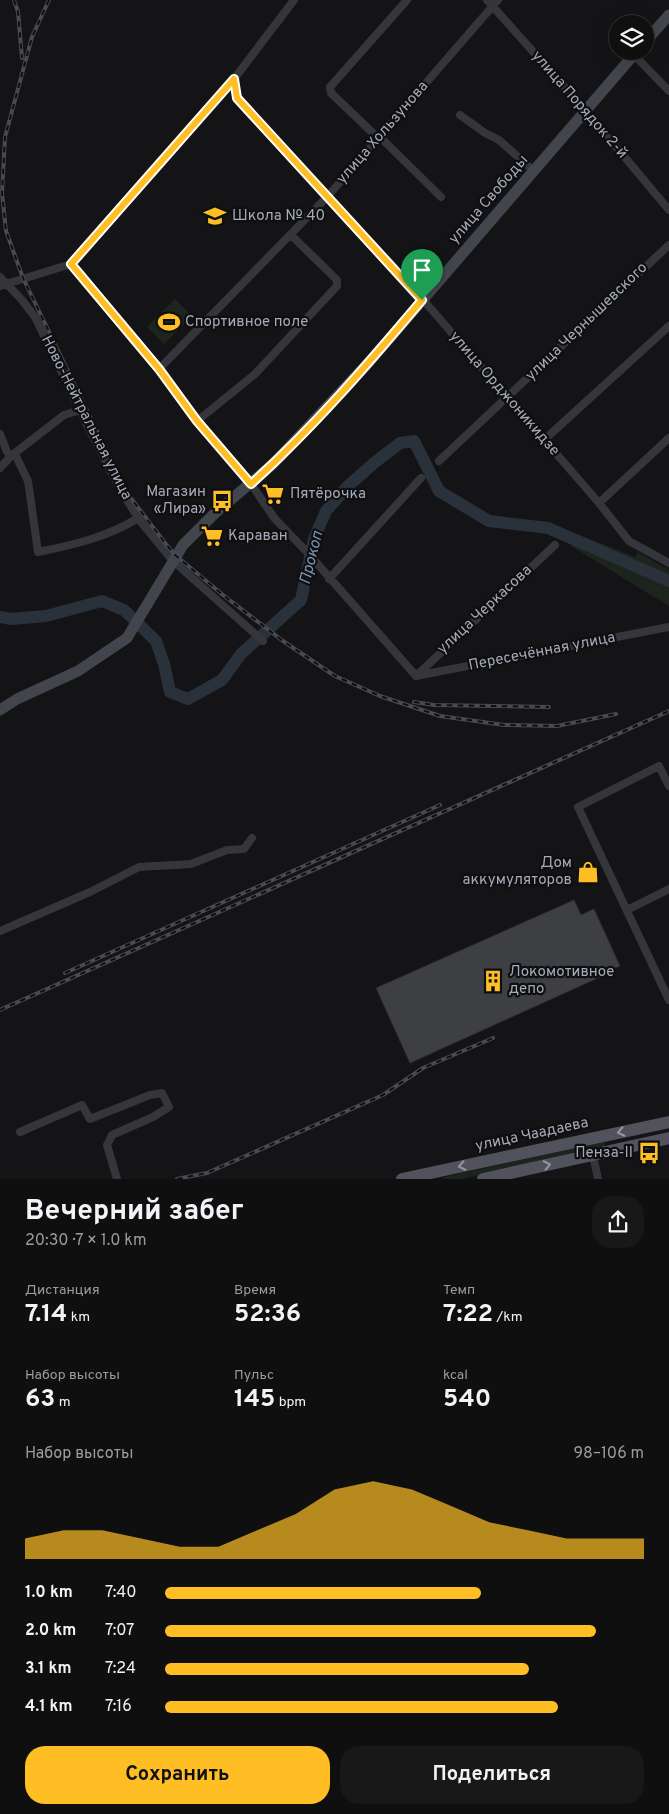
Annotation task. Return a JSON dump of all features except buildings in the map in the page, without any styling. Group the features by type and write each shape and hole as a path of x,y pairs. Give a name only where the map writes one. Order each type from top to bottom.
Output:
{"main road":[{"path":"654,32 669,15"},
{"name":"улица Свободы","path":"0,710 17,699 78,671 127,638 183,544 214,514 273,464 370,361 629,60"},
{"name":"улица Чаадаева","path":"402,1179 433,1176 669,1122"},
{"path":"483,1179 669,1138"}],"street":[{"path":"3,285 71,264 234,79 294,0"},
{"path":"407,0 332,85 330,90 441,198"},
{"name":"улица Порядок 2-й","path":"492,2 669,210"},
{"name":"улица Хользунова","path":"159,369 328,196 492,2"},
{"path":"641,60 669,91"},
{"name":"улица Орджоникидзе","path":"234,79 237,98 422,300 599,503 628,541 669,562"},
{"path":"460,115 484,133 499,140 534,171"},
{"path":"197,421 255,374 337,286 337,280 291,235"},
{"name":"улица Чернышевского","path":"439,461 669,245"},
{"path":"71,264 159,369 197,421 251,484 275,519 307,552 416,676"},
{"name":"Ново-Нейтральная улица","path":"0,277 3,285 35,317 121,491 138,518 172,560 262,641"},
{"path":"544,440 669,326"},
{"path":"0,468 13,455 64,415 80,410"},
{"path":"0,434 7,452 13,455 28,481 38,552 71,546 117,530 138,518"},
{"path":"599,503 669,438"},
{"path":"329,579 421,478"},
{"name":"улица Черкасова","path":"416,676 555,544"},
{"name":"Пересечённая улица","path":"416,676 669,627"},
{"path":"668,996 578,807 659,766 669,786"},
{"path":"0,932 81,896 139,867 190,864 227,850 244,849 252,838"},
{"path":"626,910 669,888"},
{"path":"20,1132 82,1105 90,1119 150,1095 162,1093 169,1107 153,1117 112,1135 108,1145 117,1179"},
{"path":"593,1155 598,1179"}],"shaded area":[{"name":"Спортивное поле","path":"175,299 192,316 164,344 147,327"},
{"path":"580,535 635,557 638,552 669,570 669,606 571,546"},
{"path":"604,1142 606,1148 462,1179 443,1179 444,1177"}],"waterway":[{"name":"Прокоп","path":"0,617 11,619 46,616 102,601 124,610 156,641 164,664 170,692 188,699 222,680 241,654 301,600 314,539 326,511 348,486 374,463 400,443 414,441 439,491 489,521 548,528 669,581"}],"railway":[{"path":"14,0 18,12 22,58"},
{"path":"49,0 32,37 5,137 2,193 6,231 23,278 127,493 165,543 175,555 223,595 283,641 335,676 380,696 440,716 504,725 557,726 616,714"},
{"path":"414,702 434,705 549,707"},
{"path":"0,1010 669,711"},
{"path":"65,973 440,805"},
{"path":"177,1179 207,1173 383,1095 423,1068 493,1038"}],"place":[{"name":"Школа № 40","path":"215,216"},
{"name":"Спортивное поле","path":"169,322"},
{"name":"Пятёрочка","path":"273,494"},
{"name":"Магазин «Лира»","path":"222,501"},
{"name":"Караван","path":"212,536"},
{"name":"Дом аккумуляторов","path":"588,872"},
{"name":"Локомотивное депо","path":"493,981"},
{"name":"Пенза-II","path":"649,1153"}],"route":[{"path":"234,79 237,98 422,300 370,361 273,464 251,484 197,421 159,369 71,264 234,79"}]}
